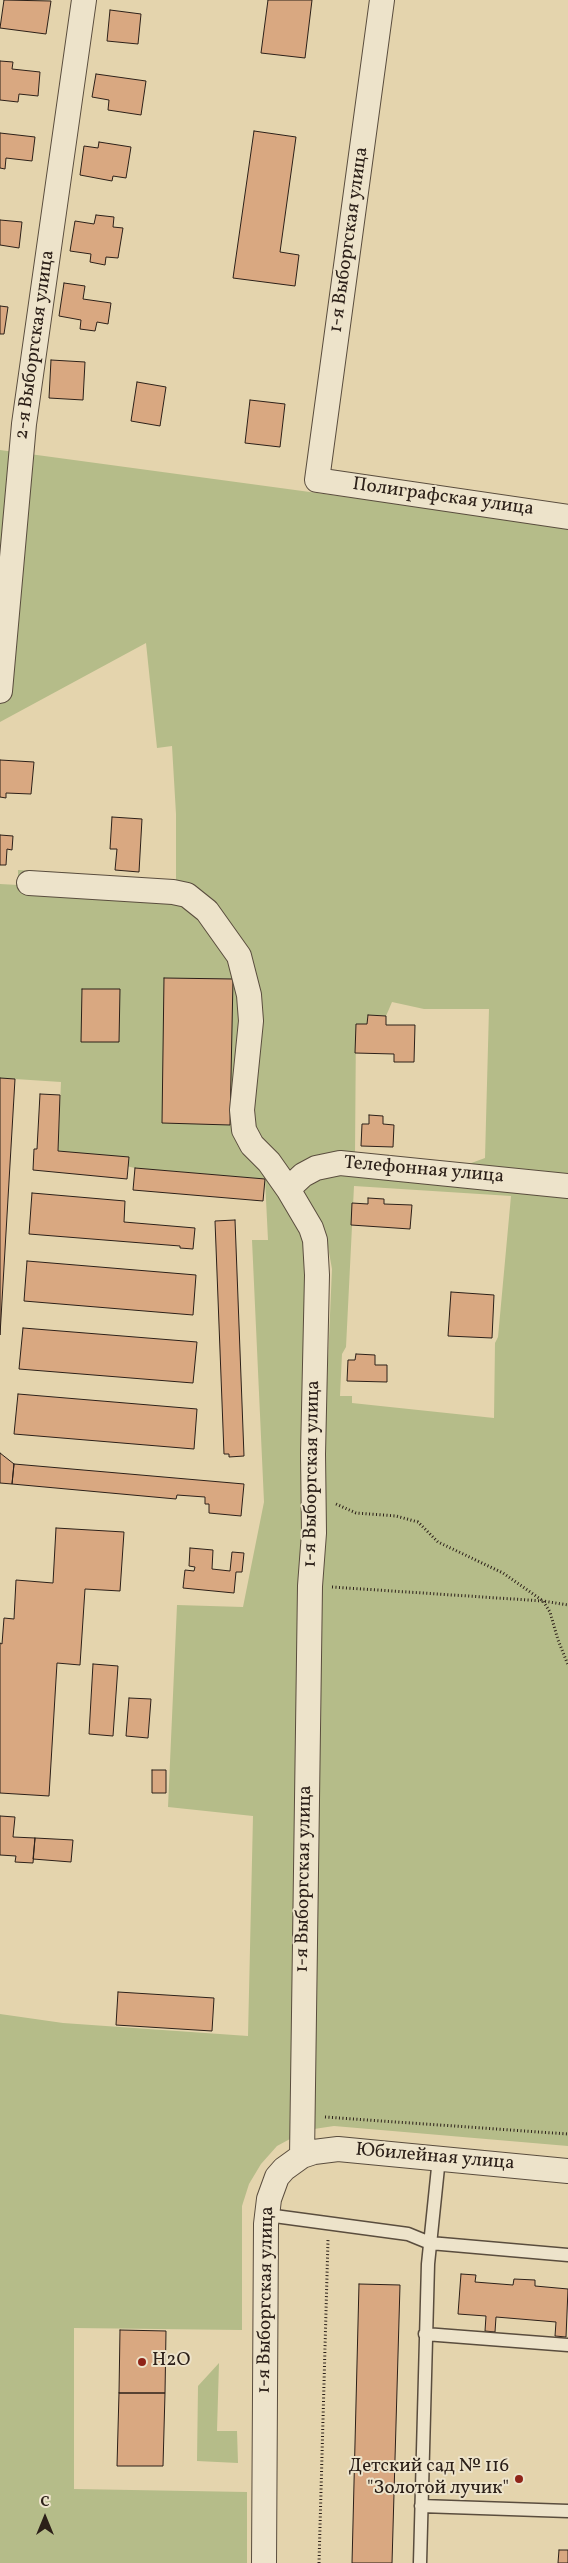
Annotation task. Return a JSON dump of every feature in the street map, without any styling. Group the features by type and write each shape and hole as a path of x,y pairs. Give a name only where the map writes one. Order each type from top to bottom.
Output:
{"street":[{"name":"2-я Выборгская улица","path":"0,691 24,424 84,0"},
{"name":"1-я Выборгская улица","path":"317,480 382,0"},
{"name":"Полиграфская улица","path":"317,480 568,517"},
{"name":"1-я Выборгская улица","path":"29,884 173,892 187,895 208,911 239,956 249,995 251,1021 242,1110 244,1130 252,1145 269,1162 288,1189 311,1228 317,1255 302,2156 277,2177 271,2187 266,2215 264,2563"},
{"name":"Телефонная улица","path":"288,1189 303,1175 316,1168 340,1163 568,1186"},
{"name":"Юбилейная улица","path":"302,2156 314,2152 338,2149 568,2171"}],"lane":[{"path":"420,2563 425,2334 430,2242 440,2158"},
{"path":"266,2215 408,2234 430,2242 568,2255"},
{"path":"425,2334 568,2345"},
{"path":"421,2506 568,2511"}],"path":[{"path":"314,1498 329,1501 356,1513 396,1516 418,1522 438,1542 503,1573 543,1601 550,1612 568,1664"},
{"path":"310,1586 543,1601 568,1605"},
{"path":"302,2116 568,2134"},
{"path":"319,2563 328,2224"}],"green space":[{"path":"0,450 568,527 568,1179 314,1162 293,1217 303,1241 307,1275 290,2139 277,2146 261,2164 249,2184 242,2206 242,2330 74,2328 74,2489 247,2492 247,2563 0,2563 0,2014 63,2023 248,2036 253,1816 168,1807 177,1605 243,1607 264,1502 252,1240 268,1240 265,1179 135,1168 58,1151 61,1082 0,1078 0,884 18,885 18,870 76,873 76,879 176,885 176,814 172,746 157,748 146,643 0,722","holes":["392,1002 424,1009 489,1009 485,1158 466,1165 355,1154 356,1024 367,1024 368,1015 386,1016"]},
{"path":"329,1174 568,1193 568,2146 334,2126 314,2129 324,1453 332,1269 325,1230 300,1191","holes":["354,1186 511,1196 498,1337 495,1343 494,1418 352,1403 352,1396 340,1396 342,1354 346,1347"]},
{"path":"219,2363 217,2431 237,2431 238,2463 197,2461 198,2386"}],"building":[{"path":"4,0 51,1 46,34 0,28"},
{"path":"268,0 312,0 305,58 261,53"},
{"path":"110,10 141,14 138,44 107,41"},
{"path":"0,61 13,62 12,69 40,72 38,96 19,94 18,102 0,100"},
{"path":"96,74 146,81 141,115 108,110 109,100 92,97"},
{"path":"254,131 296,137 280,252 299,255 295,286 233,278"},
{"path":"0,133 35,137 32,161 6,158 5,169 0,168"},
{"path":"99,142 131,147 126,178 113,176 112,181 80,175 84,146 98,148"},
{"path":"96,215 114,217 113,227 123,228 118,258 106,257 105,265 90,262 91,254 70,251 75,221 94,224"},
{"path":"0,220 22,222 19,248 0,245"},
{"path":"64,283 85,286 83,299 111,303 108,324 97,322 95,331 80,329 81,320 59,316"},
{"path":"0,306 8,307 4,334 0,334"},
{"path":"51,360 85,362 83,400 49,398"},
{"path":"137,382 166,387 160,426 131,421"},
{"path":"250,400 285,404 280,447 245,443"},
{"path":"0,760 34,762 31,794 6,793 6,798 0,797"},
{"path":"112,817 142,819 139,872 115,870 117,849 110,849"},
{"path":"0,835 13,836 12,850 7,849 6,865 0,865"},
{"path":"164,978 233,979 230,1125 162,1123"},
{"path":"82,989 120,989 119,1042 81,1042"},
{"path":"368,1015 386,1016 386,1025 415,1025 414,1062 394,1062 394,1054 355,1053 356,1024 367,1024"},
{"path":"0,1078 15,1079 0,1335"},
{"path":"40,1094 60,1095 58,1151 129,1157 127,1179 33,1170 34,1149 37,1149"},
{"path":"369,1115 383,1116 383,1124 394,1125 393,1147 361,1146 362,1124 369,1124"},
{"path":"135,1168 265,1179 263,1201 133,1190"},
{"path":"32,1193 125,1201 124,1222 195,1228 193,1249 180,1248 180,1246 29,1234"},
{"path":"368,1198 384,1199 384,1204 412,1205 410,1229 351,1225 352,1203 368,1204"},
{"path":"235,1220 244,1456 229,1457 229,1454 224,1454 215,1221"},
{"path":"27,1261 196,1275 193,1315 24,1301"},
{"path":"451,1292 494,1295 492,1338 448,1336"},
{"path":"23,1328 197,1342 193,1383 19,1369"},
{"path":"356,1354 375,1355 375,1365 387,1365 387,1382 347,1381 348,1360 355,1360"},
{"path":"18,1394 197,1409 194,1449 14,1434"},
{"path":"0,1453 14,1464 12,1484 0,1483"},
{"path":"14,1464 244,1484 241,1516 209,1513 209,1504 205,1504 205,1497 177,1495 176,1499 12,1484"},
{"path":"56,1528 124,1532 120,1591 85,1589 80,1665 57,1663 49,1796 0,1793 0,1643 2,1644 4,1618 14,1619 16,1580 53,1583"},
{"path":"190,1548 213,1550 212,1569 230,1571 232,1552 244,1553 242,1572 236,1572 234,1593 183,1588 185,1570 194,1571 195,1567 189,1566"},
{"path":"93,1664 118,1666 113,1736 89,1734"},
{"path":"129,1698 151,1699 148,1738 126,1736"},
{"path":"152,1770 166,1770 166,1793 152,1793"},
{"path":"0,1816 15,1817 13,1837 35,1838 33,1863 15,1862 16,1856 0,1855"},
{"path":"35,1838 73,1840 71,1862 33,1859"},
{"path":"118,1992 214,1998 212,2031 116,2025"},
{"path":"461,2274 476,2275 475,2282 513,2285 514,2279 535,2280 535,2286 568,2289 566,2337 555,2336 556,2322 496,2317 495,2332 485,2331 486,2316 458,2314"},
{"path":"359,2284 400,2285 392,2563 352,2563"},
{"name":"H2O","path":"120,2330 166,2331 165,2393 119,2393"},
{"path":"119,2393 165,2393 163,2466 117,2466"},
{"path":"559,2550 568,2550 568,2563 558,2563"}],"place":[{"name":"H2O","path":"142,2362"},
{"name":"Детский сад № 116 \"Золотой лучик\"","path":"519,2479"}]}
